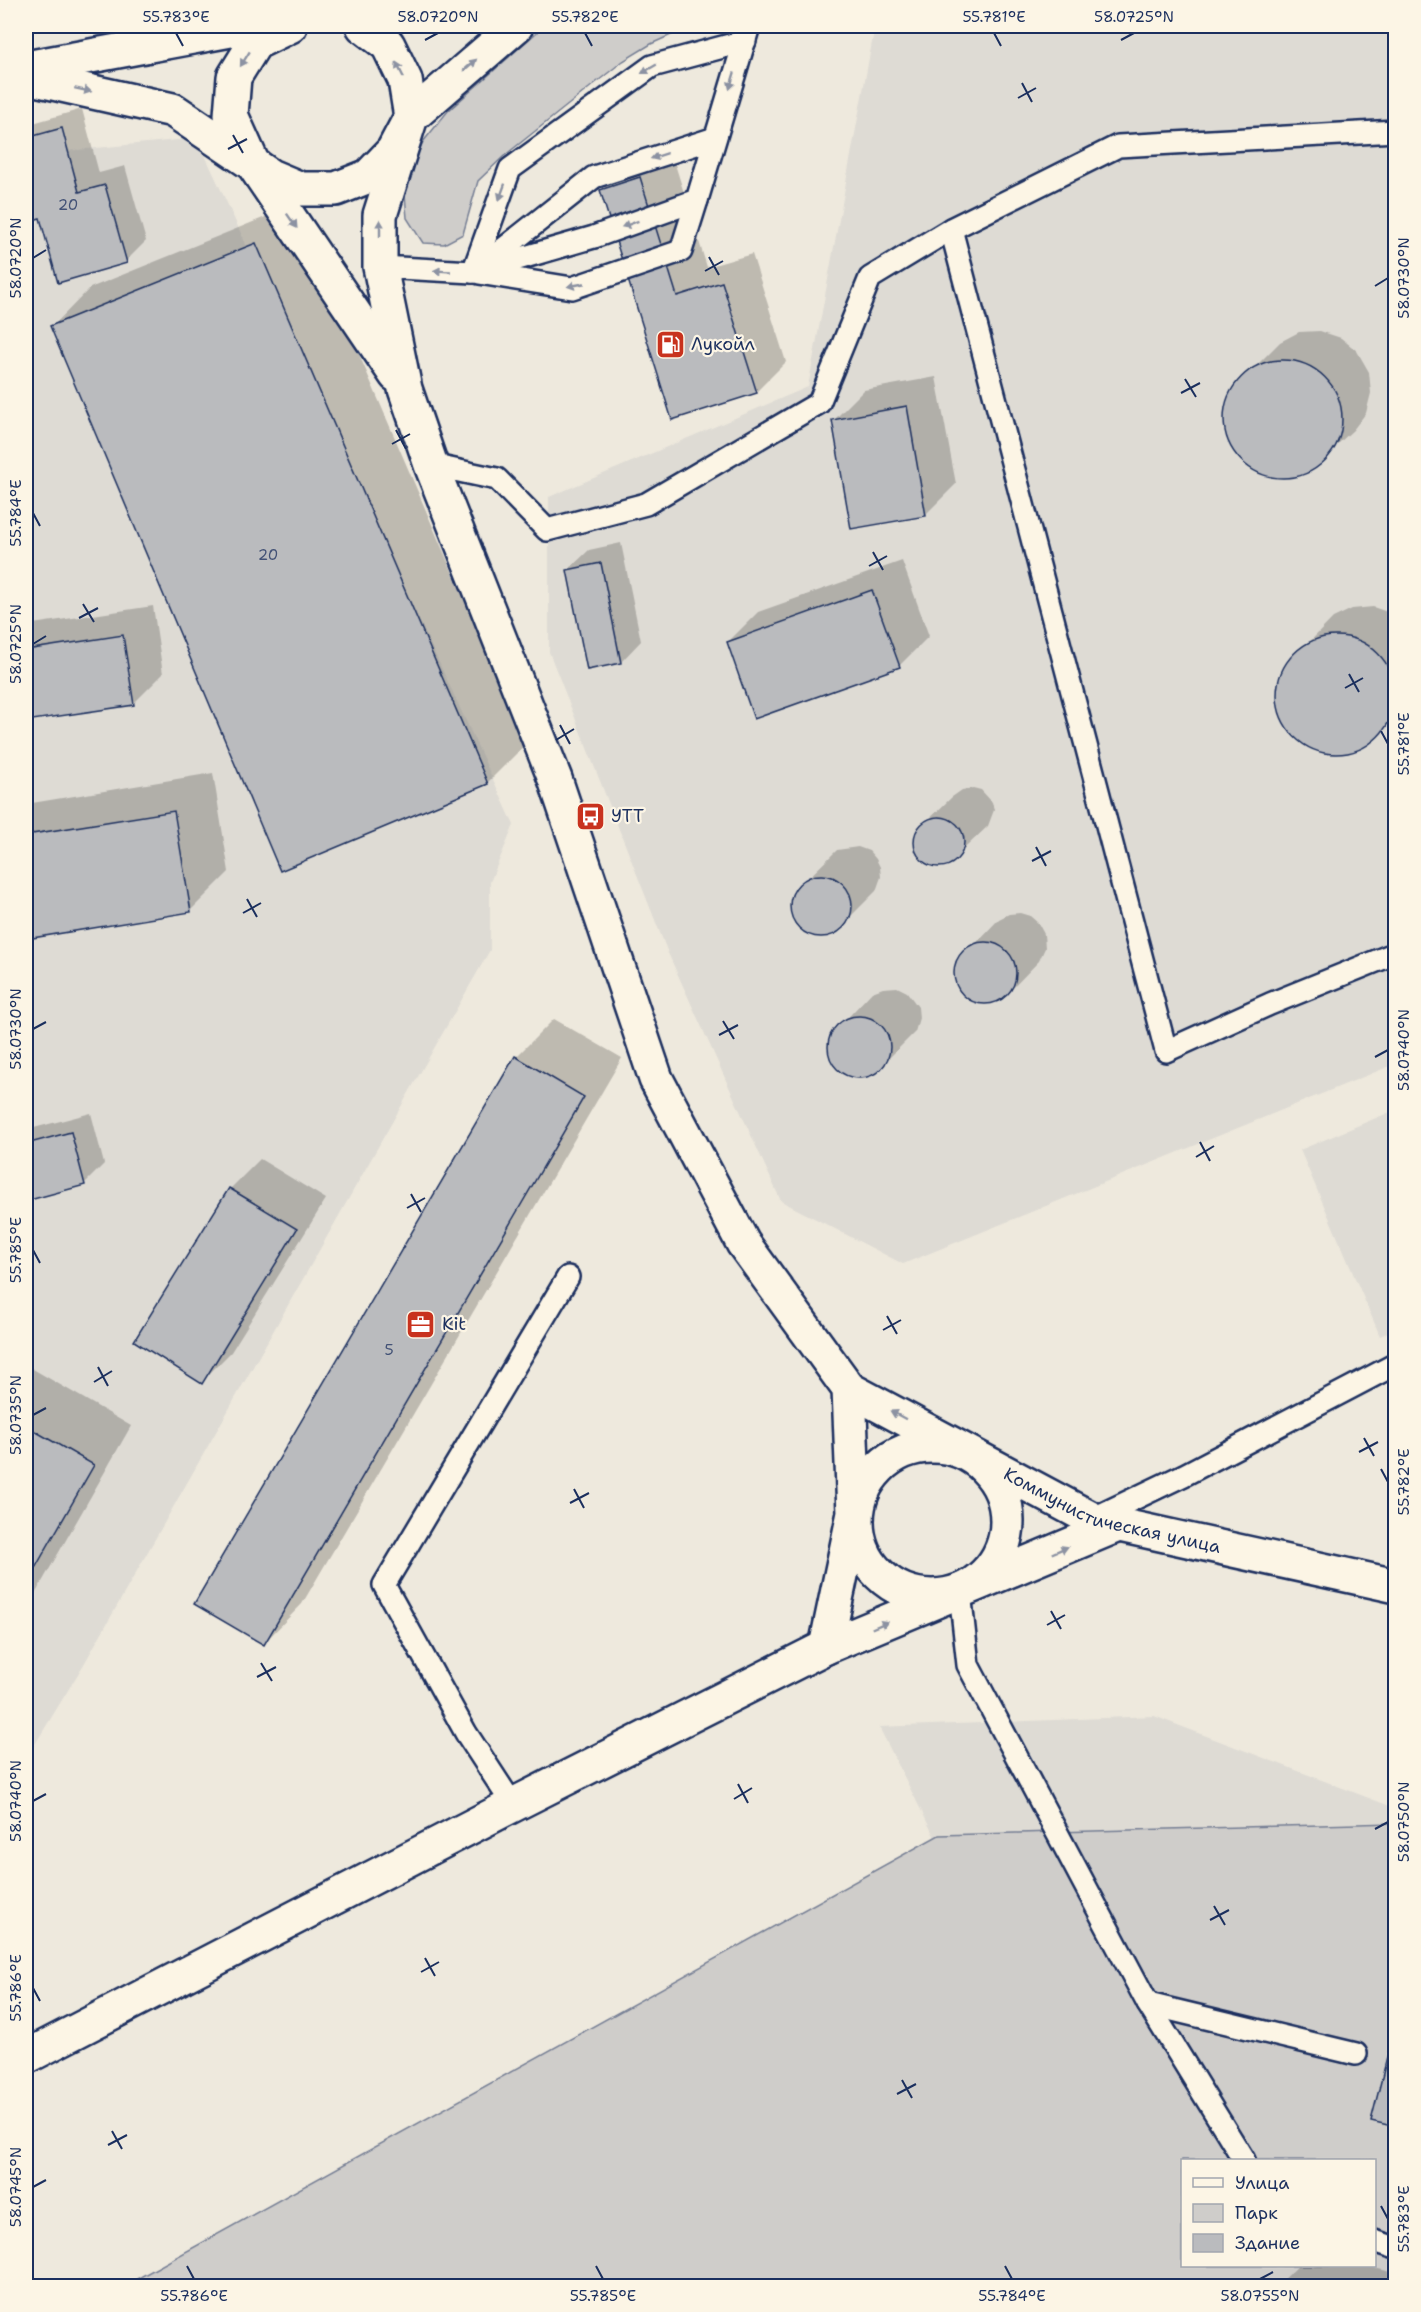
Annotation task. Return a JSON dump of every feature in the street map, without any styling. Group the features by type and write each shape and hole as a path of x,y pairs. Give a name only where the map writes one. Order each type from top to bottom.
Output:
{"main road":[{"path":"26,68 252,26"},
{"path":"290,26 255,43 234,77 231,115 253,164 405,389"},
{"path":"363,26 388,45 405,80 411,117 380,215 380,267 405,389 431,465 555,779 656,1079 743,1243 849,1389 854,1513 866,1557 881,1576 902,1590 926,1596 960,1592 974,1584 993,1567 1004,1545 1008,1519 1003,1494 991,1473 973,1456 947,1446 924,1446 900,1452 880,1466 865,1486 854,1513 826,1647"},
{"path":"26,77 173,110 270,176 301,189 336,189 369,176 393,151 411,117 516,26"},
{"name":"Коммунистическая улица","path":"849,1389 973,1456 1105,1522 1395,1586"},
{"path":"26,2057 513,1805 826,1647 960,1592 1105,1522"}],"lane":[{"path":"380,267 473,272 572,288 681,251 747,33"},
{"path":"473,272 510,169 652,66 747,33"},
{"path":"431,465 497,479 547,530 646,504 819,403 870,278 951,229 1118,146 1395,131"},
{"path":"473,272 594,177 714,138"},
{"path":"473,272 594,237 697,200"},
{"path":"951,229 1166,1051 1270,1004 1395,953"},
{"path":"513,1805 466,1733 384,1585 568,1277"},
{"path":"1105,1522 1184,1475 1395,1364"},
{"path":"960,1592 968,1665 1148,2004 1243,2159"},
{"path":"1148,2004 1356,2054"},
{"path":"1376,2242 1395,2248"}],"shaded area":[{"path":"26,26 64,26 26,34"},
{"path":"875,26 1395,26 1395,1064 903,1264 781,1201 668,953 549,652 549,497 808,387"},
{"path":"197,138 514,825 490,882 490,950 84,1664 26,1759 26,155"},
{"path":"1395,1110 1395,1329 1380,1336 1300,1150"},
{"path":"1154,1716 1395,1808 1395,2286 1162,2286 879,1727"}],"green space":[{"path":"544,26 691,26 651,44 623,61 504,156 478,181 463,234 444,244 423,243 407,218 404,183 423,142 448,111"},
{"path":"1395,1823 1395,2286 124,2286 939,1835"}],"building":[{"path":"62,128 79,192 105,185 127,263 58,283 40,218 26,222 26,138"},
{"path":"640,177 677,296 722,282 757,393 672,420 600,190"},
{"path":"256,243 488,784 280,871 50,326"},
{"path":"1283,360 1306,365 1325,377 1337,396 1342,419 1337,442 1325,461 1306,473 1283,478 1260,473 1241,461 1229,442 1224,419 1229,396 1241,377 1260,365"},
{"path":"907,406 926,516 851,529 832,420"},
{"path":"601,563 621,663 587,670 567,570"},
{"path":"872,590 900,667 754,719 727,642"},
{"path":"123,635 134,705 26,721 26,650"},
{"path":"1336,636 1359,641 1378,653 1390,672 1395,695 1390,718 1378,737 1359,749 1336,754 1313,749 1294,737 1282,718 1277,695 1282,672 1294,653 1313,641"},
{"path":"174,811 191,912 26,939 26,835"},
{"path":"939,817 957,824 964,842 957,860 939,867 921,860 914,842 921,824"},
{"path":"821,875 838,880 843,884 847,889 852,906 847,923 843,928 838,932 821,937 804,932 799,928 795,923 790,906 795,889 799,884 804,880"},
{"path":"985,942 1002,947 1007,951 1011,956 1016,973 1011,990 1007,995 1002,999 985,1004 968,999 963,995 959,990 954,973 959,956 963,951 968,947"},
{"path":"859,1016 876,1021 881,1025 885,1030 890,1047 885,1064 881,1069 876,1073 859,1078 842,1073 837,1069 833,1064 828,1047 833,1030 837,1025 842,1021"},
{"path":"515,1056 584,1097 264,1645 194,1604"},
{"path":"71,1132 85,1185 26,1201 26,1144"},
{"path":"229,1188 297,1229 202,1384 134,1341"},
{"path":"26,1426 94,1465 26,1584"},
{"path":"1396,2022 1396,2127 1371,2121"}],"place":[{"name":"Лукойл","path":"670,344"},
{"name":"УТТ","path":"590,816"},
{"name":"Kit","path":"421,1324"}]}
